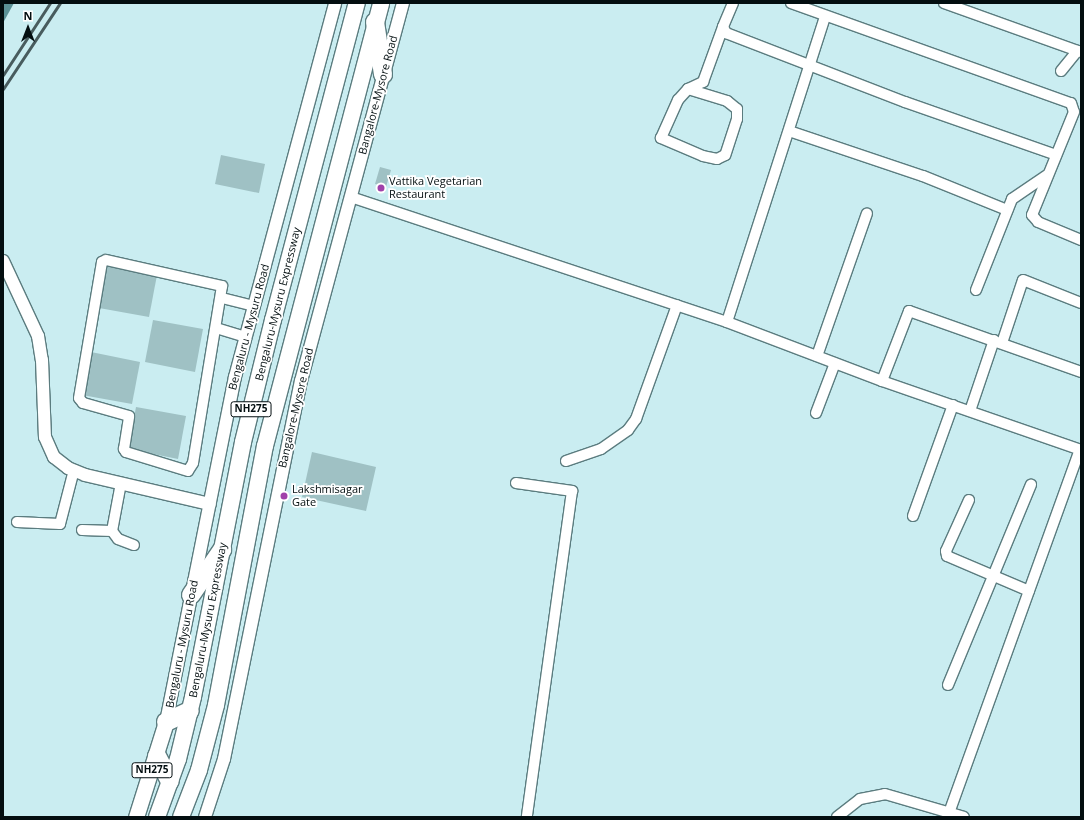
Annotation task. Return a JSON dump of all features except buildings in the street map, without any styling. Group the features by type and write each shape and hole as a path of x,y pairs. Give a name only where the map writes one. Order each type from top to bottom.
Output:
{"highway":[{"name":"Bengaluru-Mysuru Expressway","path":"157,817 178,759 190,710 243,442 269,335 357,3"},
{"name":"Bengaluru-Mysuru Expressway","path":"181,817 199,770 216,705 265,446 380,3"},
{"path":"375,22 383,74"},
{"path":"191,595 222,550"},
{"path":"166,722 190,710"},
{"path":"157,756 170,781"}],"main road":[{"name":"Bengaluru - Mysuru Road","path":"136,817 157,756 166,722"}],"street":[{"name":"Bengaluru - Mysuru Road","path":"166,722 226,419 254,306 335,3"},
{"name":"Bangalore-Mysore Road","path":"205,817 224,759 301,381 402,3"},
{"path":"688,89 727,101 737,109 737,120 725,155 717,159 704,156 661,138 678,100 688,89 704,82 733,3"},
{"path":"791,3 1071,103 1077,109 1032,210 1034,219 1081,240"},
{"path":"944,3 1079,51 1061,71"},
{"path":"727,322 811,64 825,16"},
{"path":"723,27 726,33 811,64 905,102 1056,155"},
{"path":"789,131 923,176 1007,210"},
{"path":"976,290 1012,199 1047,175"},
{"path":"351,197 727,322 882,381 1081,450 949,813"},
{"path":"817,356 867,213"},
{"path":"106,260 220,284 222,286 222,298 193,463 188,471 126,452 124,449 129,416 83,403 79,398 102,262 106,260"},
{"path":"3,261 38,336 42,360 46,437 50,451 62,463 74,470 121,483 210,504"},
{"path":"970,411 1023,280 1081,303"},
{"path":"222,298 254,306"},
{"path":"566,461 601,450 628,430 636,419 677,305"},
{"path":"882,381 909,311 1081,372"},
{"path":"216,328 246,337"},
{"path":"816,413 835,363"},
{"path":"913,516 953,406"},
{"path":"17,522 60,524 74,470"},
{"path":"121,483 112,531 118,539 134,545"},
{"path":"516,483 572,491 527,817"},
{"path":"948,685 1031,485"},
{"path":"969,500 946,551 947,556 993,577 1029,591"},
{"path":"82,530 112,531"},
{"path":"837,817 850,805 872,795 885,794 964,817"}],"water":[{"path":"3,3 14,3 3,23"}],"railway":[{"path":"3,75 50,3"},
{"path":"3,89 60,3"}],"place":[{"name":"Vattika Vegetarian Restaurant","path":"381,188"},
{"name":"Lakshmisagar Gate","path":"284,496"}]}
